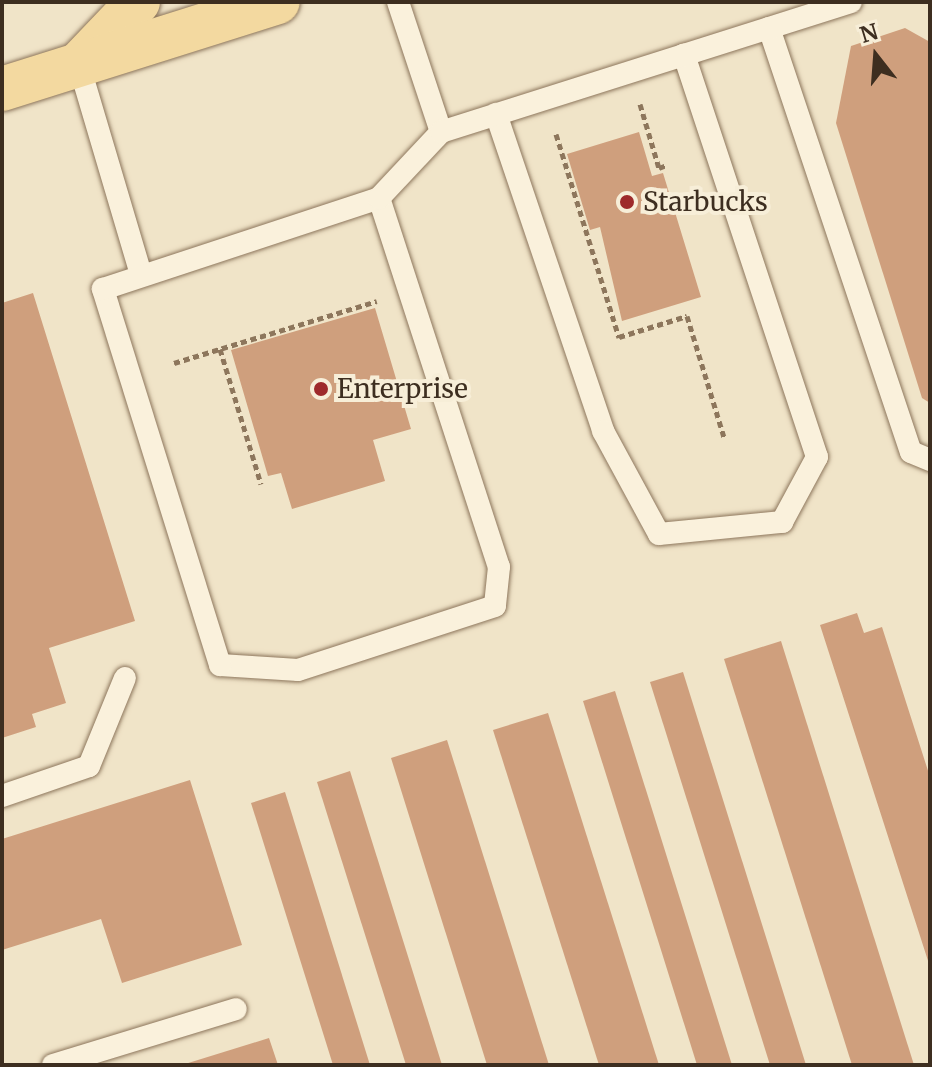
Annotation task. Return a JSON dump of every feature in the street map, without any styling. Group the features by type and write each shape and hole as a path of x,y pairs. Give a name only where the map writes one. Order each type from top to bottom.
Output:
{"main road":[{"path":"79,65 138,2"},
{"path":"2,89 278,2"}],"lane":[{"path":"398,2 441,132"},
{"path":"379,198 499,567 495,606 298,670 220,665 103,289 379,198 441,132 851,2"},
{"path":"769,28 911,452 930,460"},
{"path":"496,114 603,431 659,534 782,522 817,457 684,54"},
{"path":"79,65 141,274"},
{"path":"2,796 89,766 125,678"},
{"path":"53,1065 236,1009"}],"path":[{"path":"625,106 639,102 659,168 667,165"},
{"path":"568,123 554,127 619,337 687,316 724,437"},
{"path":"174,363 378,301"},
{"path":"220,349 261,484"}],"building":[{"path":"905,28 930,42 930,403 922,398 836,123 851,46"},
{"name":"Starbucks","path":"639,132 652,176 663,173 701,297 622,321 600,227 590,230 567,154"},
{"path":"33,293 135,621 49,648 66,703 32,714 36,727 2,738 2,303"},
{"name":"Enterprise","path":"375,308 411,429 373,440 385,481 292,509 281,473 268,476 231,350"},
{"path":"857,613 864,633 882,627 930,777 930,967 820,625"},
{"path":"781,641 914,1065 852,1065 724,659"},
{"path":"683,672 806,1065 770,1065 650,682"},
{"path":"615,691 732,1065 697,1065 583,701"},
{"path":"548,713 659,1065 599,1065 493,730"},
{"path":"447,740 549,1065 487,1065 391,758"},
{"path":"350,771 442,1065 406,1065 317,782"},
{"path":"190,780 242,945 122,983 101,919 2,950 2,839"},
{"path":"285,792 370,1065 333,1065 251,803"},
{"path":"269,1038 278,1065 185,1065 185,1064"}],"place":[{"name":"Starbucks","path":"627,202"},
{"name":"Enterprise","path":"321,389"}]}
